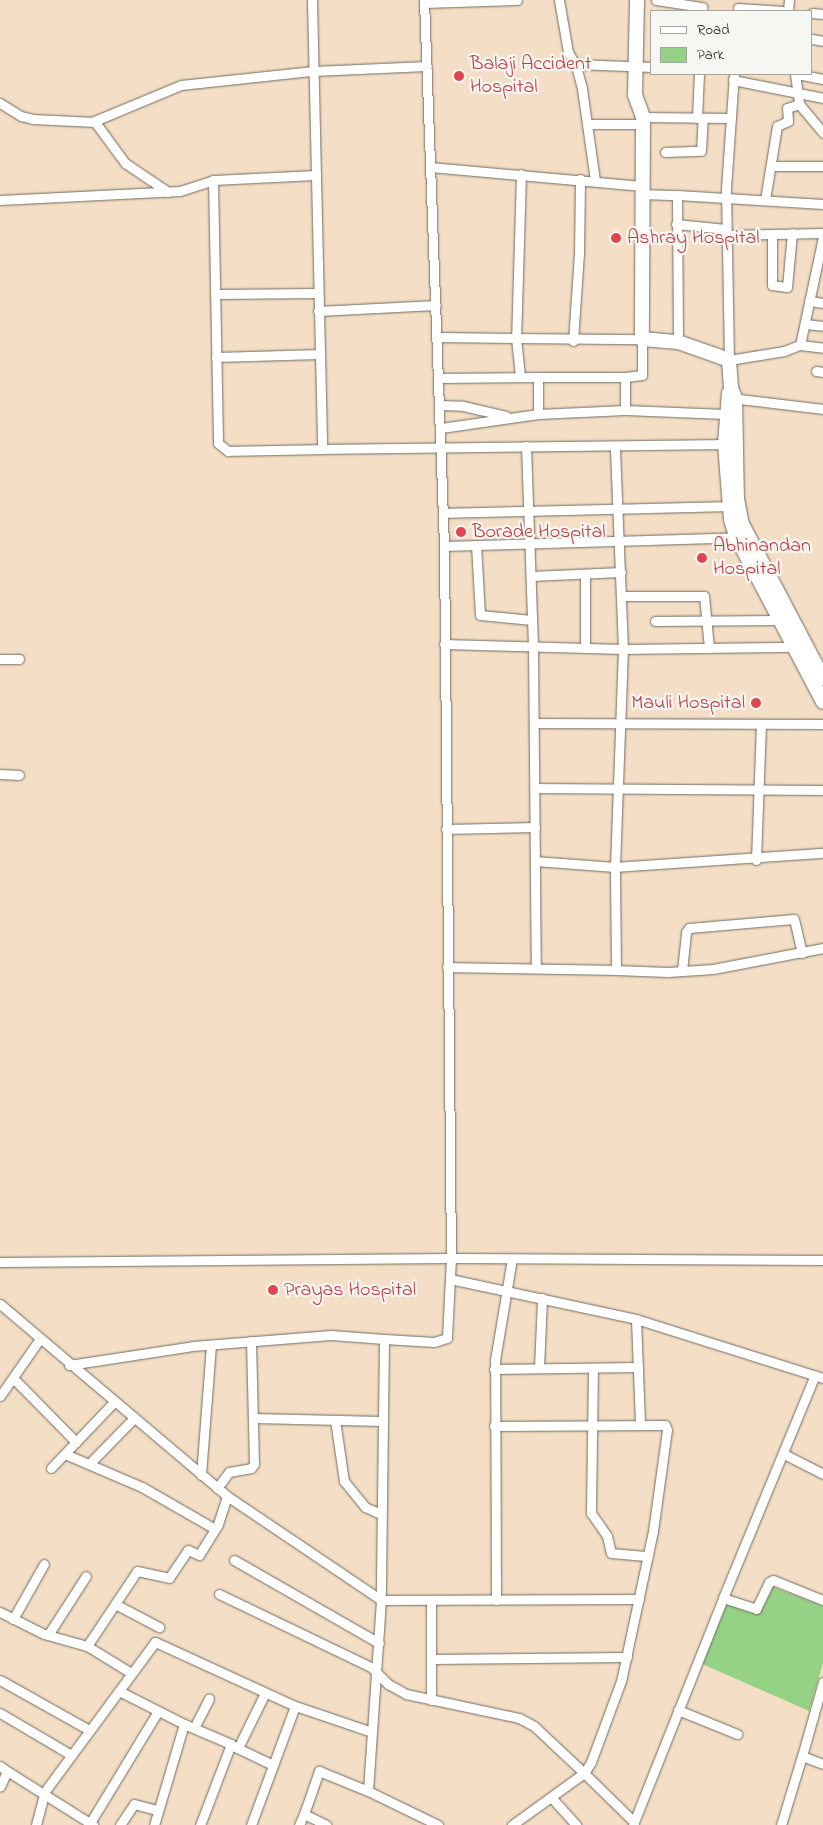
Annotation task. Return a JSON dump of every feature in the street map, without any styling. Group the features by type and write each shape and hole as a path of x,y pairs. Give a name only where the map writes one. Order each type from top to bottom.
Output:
{"main road":[{"path":"638,0 635,95 643,120 642,340 678,342 729,360 742,537 799,647 823,702"},
{"path":"731,395 726,414 725,444 728,506 779,620 823,678"}],"street":[{"path":"312,0 322,449"},
{"path":"69,1365 211,1345 331,1335 434,1342 447,1338 451,1258 444,546 424,2 517,0"},
{"path":"559,0 568,52 575,64 587,124 595,180"},
{"path":"656,0 702,6"},
{"path":"738,6 774,10"},
{"path":"575,64 650,67"},
{"path":"92,122 174,87 313,72 426,66"},
{"path":"666,152 701,151 699,75"},
{"path":"796,75 795,93 799,104 823,133"},
{"path":"801,75 823,79"},
{"path":"823,98 795,93 734,77 726,198 729,360 784,351 800,345 823,348"},
{"path":"0,102 27,118 98,124 125,162 168,192"},
{"path":"765,200 777,126 788,120 787,108 799,104"},
{"path":"587,124 643,120 731,118"},
{"path":"771,166 823,166"},
{"path":"430,167 595,180 677,195 823,204"},
{"path":"520,174 516,338 520,377"},
{"path":"0,200 168,192 213,180 316,175"},
{"path":"573,341 579,254 580,179"},
{"path":"213,180 216,357 220,447 228,451 725,444"},
{"path":"677,195 678,342"},
{"path":"676,224 726,232 772,236 792,233 823,233"},
{"path":"772,236 772,285 787,287 792,233"},
{"path":"800,345 810,301 818,280 823,237"},
{"path":"215,294 318,292"},
{"path":"810,301 823,303"},
{"path":"318,310 436,305"},
{"path":"805,324 823,326"},
{"path":"437,337 573,341 642,340 642,375 625,377 439,378"},
{"path":"216,357 320,354"},
{"path":"538,377 538,414"},
{"path":"624,410 625,377"},
{"path":"731,395 823,409"},
{"path":"440,405 463,406 511,418"},
{"path":"441,428 538,414 624,410 726,414"},
{"path":"526,446 533,647 536,968"},
{"path":"614,446 620,541 623,649 615,867 616,970"},
{"path":"443,513 529,513 618,508 728,506"},
{"path":"444,546 742,537"},
{"path":"476,546 480,615 532,620"},
{"path":"531,576 621,572"},
{"path":"585,574 585,648"},
{"path":"621,596 702,595 706,600 709,648"},
{"path":"655,621 779,620"},
{"path":"444,644 623,649 799,647"},
{"path":"0,659 19,659"},
{"path":"534,723 823,724"},
{"path":"756,860 761,725"},
{"path":"0,774 19,775"},
{"path":"535,788 823,790"},
{"path":"446,829 535,826"},
{"path":"536,862 615,867 756,860 823,853"},
{"path":"682,971 686,932 689,928 794,919 802,953"},
{"path":"448,967 682,971 802,953 823,948"},
{"path":"0,1262 451,1258 823,1260"},
{"path":"496,1600 494,1368 508,1292 512,1258"},
{"path":"219,1594 371,1667 378,1675 406,1694 519,1718 534,1726 634,1823 723,1598 819,1377 636,1319 450,1279"},
{"path":"539,1368 542,1298"},
{"path":"0,1304 39,1340 227,1496 381,1600 639,1599"},
{"path":"636,1319 640,1425"},
{"path":"368,1791 378,1675 381,1600 384,1339"},
{"path":"0,1396 39,1340"},
{"path":"217,1488 229,1472 253,1466 251,1341"},
{"path":"201,1475 211,1345"},
{"path":"494,1368 638,1367"},
{"path":"593,1368 592,1516 607,1536 611,1553 648,1556"},
{"path":"13,1378 76,1442"},
{"path":"51,1468 114,1402"},
{"path":"253,1418 382,1421"},
{"path":"89,1464 133,1419"},
{"path":"335,1420 344,1481 365,1507 381,1514"},
{"path":"494,1426 665,1425 667,1430 648,1556 627,1657 616,1698 584,1773 518,1824"},
{"path":"65,1454 142,1487 215,1529"},
{"path":"784,1454 823,1474"},
{"path":"87,1646 137,1571 169,1578 188,1550 199,1555 215,1529 227,1496"},
{"path":"234,1560 379,1643"},
{"path":"13,1618 44,1564"},
{"path":"48,1635 86,1576"},
{"path":"723,1598 756,1609 769,1582 773,1580 823,1600"},
{"path":"431,1600 431,1700"},
{"path":"115,1604 159,1628"},
{"path":"0,1612 48,1635 87,1646 132,1674"},
{"path":"36,1825 44,1795 154,1642 295,1706 372,1732"},
{"path":"432,1659 627,1657"},
{"path":"0,1680 89,1730"},
{"path":"781,1825 802,1756 819,1715 823,1682"},
{"path":"119,1691 184,1724 273,1765"},
{"path":"200,1825 234,1746 265,1692"},
{"path":"194,1728 209,1699"},
{"path":"250,1825 295,1706"},
{"path":"678,1710 737,1734"},
{"path":"0,1787 4,1769 91,1824 158,1711"},
{"path":"0,1713 71,1755"},
{"path":"154,1825 184,1724"},
{"path":"802,1756 823,1764"},
{"path":"299,1825 319,1771 368,1791 438,1825"},
{"path":"551,1797 576,1825"},
{"path":"120,1825 134,1804 157,1810"},
{"path":"304,1814 327,1825"}],"green space":[{"path":"770,1586 823,1606 823,1663 809,1711 700,1663 721,1602 751,1613 761,1605"}],"place":[{"name":"Balaji Accident Hospital","path":"459,76"},
{"name":"Ashray Hospital","path":"616,238"},
{"name":"Borade Hospital","path":"461,532"},
{"name":"Abhinandan Hospital","path":"702,558"},
{"name":"Mauli Hospital","path":"756,703"},
{"name":"Prayas Hospital","path":"273,1290"}]}
